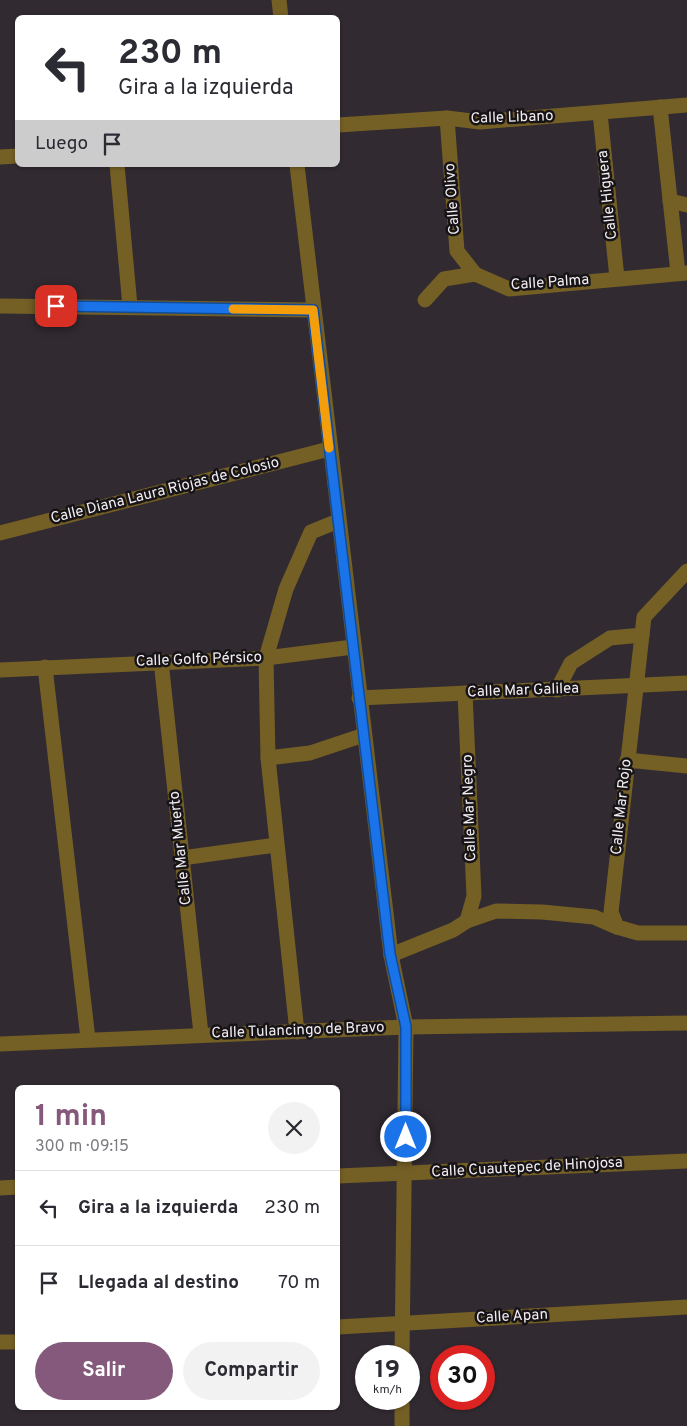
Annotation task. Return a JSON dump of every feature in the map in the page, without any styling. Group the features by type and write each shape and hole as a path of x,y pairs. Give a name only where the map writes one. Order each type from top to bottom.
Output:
{"street":[{"path":"279,0 281,15"},
{"name":"Calle Libano","path":"340,125 447,118 480,122 687,105"},
{"path":"660,107 670,201 683,273"},
{"name":"Calle Higuera","path":"600,113 617,278"},
{"name":"Calle Olivo","path":"447,118 457,251 475,274"},
{"path":"0,157 15,156"},
{"path":"117,167 130,306"},
{"path":"297,167 390,954 406,1027 406,1174 402,1345"},
{"path":"670,201 687,205"},
{"name":"Calle Palma","path":"475,274 509,289 683,273"},
{"path":"425,300 444,279 475,274"},
{"path":"0,306 130,306 313,310"},
{"name":"Calle Diana Laura Riojas de Colosio","path":"0,533 329,449"},
{"path":"297,1032 268,758 266,658 286,588 311,532 338,521"},
{"name":"Calle Mar Rojo","path":"617,927 611,912 644,617 687,571"},
{"path":"557,690 571,663 610,638 642,636"},
{"name":"Calle Golfo Pérsico","path":"0,670 161,661 266,658 353,648"},
{"name":"Calle Mar Muerto","path":"161,661 201,1034"},
{"path":"45,667 88,1039"},
{"name":"Calle Mar Galilea","path":"359,698 687,683"},
{"name":"Calle Mar Negro","path":"465,694 474,896 467,921"},
{"path":"268,758 310,752 364,734"},
{"path":"627,760 687,766"},
{"path":"182,858 276,845"},
{"path":"390,954 453,930 467,921 496,911 542,912 594,917 617,927 638,933 687,933"},
{"name":"Calle Tulancingo de Bravo","path":"0,1044 201,1034 406,1027 687,1023"},
{"name":"Calle Cuautepec de Hinojosa","path":"340,1176 687,1161"},
{"path":"0,1188 15,1187"},
{"name":"Calle Apan","path":"340,1327 687,1307"},
{"path":"0,1342 15,1342"},
{"path":"402,1410 402,1426"}],"slow traffic":[{"path":"233,309 313,310 329,448"}],"route":[{"path":"56,306 313,310 390,954 406,1027 406,1137"}]}
